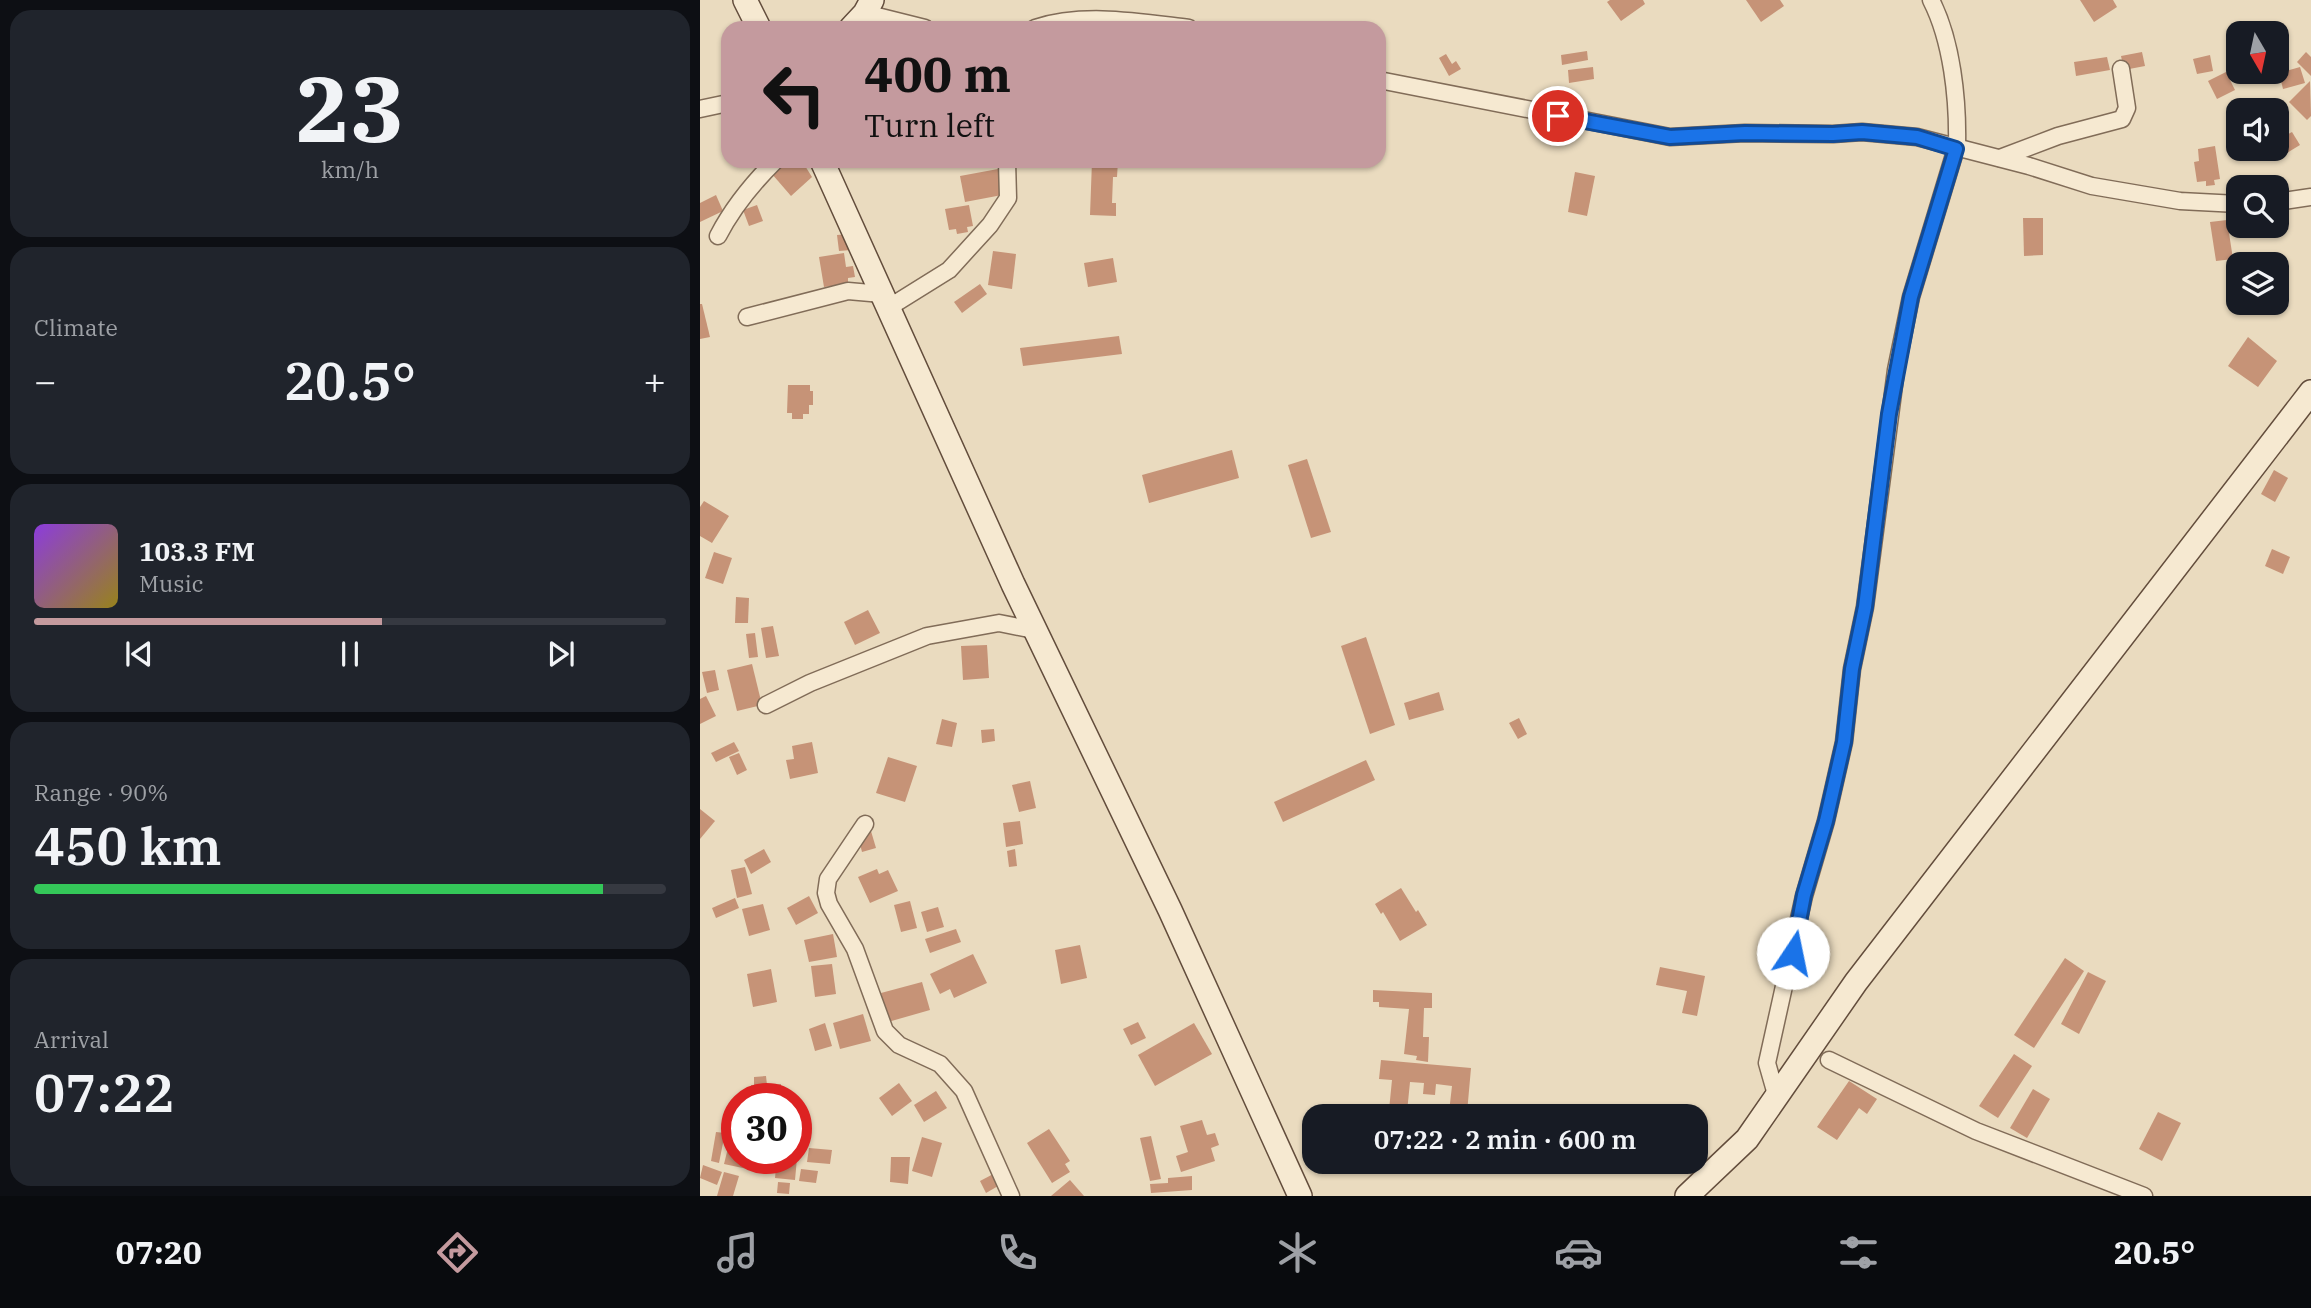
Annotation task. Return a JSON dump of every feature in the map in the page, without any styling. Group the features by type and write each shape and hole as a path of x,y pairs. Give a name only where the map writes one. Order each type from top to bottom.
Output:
{"street":[{"path":"745,0 756,21"},
{"path":"1777,1098 1768,1063 1804,895 1826,821 1844,742 1852,669 1865,607 1896,370 1911,297 1956,149 1957,118 1951,61 1931,0"},
{"path":"863,14 894,21"},
{"path":"1075,21 1114,21"},
{"path":"2000,158 2058,136 2122,119 2127,108 2121,69"},
{"path":"1386,81 1670,137 1862,132 1917,137 2000,158 2092,186 2180,201 2226,203"},
{"path":"700,109 721,104"},
{"path":"719,236 729,216 752,184 768,168"},
{"path":"825,168 1034,629 1170,910 1300,1196"},
{"path":"747,317 848,291 885,301 950,271 990,225 1008,198 1007,168"},
{"path":"2289,200 2311,197"},
{"path":"1687,1196 1747,1139 1856,982 2311,391"},
{"path":"766,705 810,682 927,636 999,624 1034,629"},
{"path":"865,824 828,879 826,893 829,904 856,948 885,1031 899,1045 940,1064 964,1091 1011,1196"},
{"path":"1829,1060 1976,1131 2144,1196"}],"building":[{"path":"1643,0 1645,4 1621,21 1607,2"},
{"path":"1746,0 1780,0 1784,6 1761,22"},
{"path":"2080,0 2113,0 2117,7 2094,22"},
{"path":"1587,51 1588,60 1562,65 1561,55"},
{"path":"2142,52 2145,66 2124,70 2121,56"},
{"path":"2306,52 2311,57 2311,76 2297,62"},
{"path":"1446,54 1452,64 1456,61 1461,69 1449,76 1439,58"},
{"path":"2210,55 2213,71 2197,74 2193,59"},
{"path":"2107,57 2110,70 2076,76 2074,62"},
{"path":"1593,67 1594,79 1569,83 1568,70"},
{"path":"2300,67 2305,83 2283,89 2282,84 2289,84 2289,70"},
{"path":"2226,72 2226,84 2232,84 2235,90 2217,99 2208,81"},
{"path":"2310,81 2311,116 2307,120 2289,102"},
{"path":"2292,132 2300,145 2289,152 2289,134"},
{"path":"2215,146 2220,179 2214,180 2215,185 2206,186 2206,181 2197,182 2194,162 2199,161 2198,149"},
{"path":"779,168 806,168 812,177 791,196 772,174"},
{"path":"1092,168 1118,168 1117,177 1113,177 1112,203 1116,203 1116,216 1090,215"},
{"path":"998,169 1002,195 965,202 960,176"},
{"path":"1575,172 1595,176 1587,216 1568,212"},
{"path":"716,195 723,211 700,222 700,203"},
{"path":"757,205 763,221 749,226 743,210"},
{"path":"969,205 973,226 967,227 968,232 957,234 956,229 949,230 945,209"},
{"path":"2023,218 2043,218 2043,255 2024,256"},
{"path":"2226,220 2226,238 2230,238 2232,252 2226,252 2226,260 2216,261 2210,222"},
{"path":"849,234 851,250 839,251 837,235"},
{"path":"993,251 1016,254 1012,289 988,285"},
{"path":"844,253 846,267 853,266 855,277 848,278 848,284 824,287 819,257"},
{"path":"1113,258 1117,282 1088,287 1084,263"},
{"path":"980,284 987,294 962,313 954,302"},
{"path":"700,304 710,337 700,339"},
{"path":"1119,336 1122,354 1023,366 1020,348"},
{"path":"2248,337 2277,361 2258,387 2228,366"},
{"path":"788,385 810,385 810,391 813,391 813,405 809,405 809,414 803,414 803,419 792,419 792,413 787,413"},
{"path":"1232,450 1239,478 1149,503 1142,475"},
{"path":"1307,459 1331,532 1311,538 1288,465"},
{"path":"2274,470 2288,478 2275,502 2261,494"},
{"path":"704,501 729,516 712,543 700,536 700,507"},
{"path":"2272,549 2290,557 2283,574 2265,566"},
{"path":"714,552 732,558 723,584 705,578"},
{"path":"736,597 749,598 748,623 735,623"},
{"path":"868,610 880,633 855,645 844,622"},
{"path":"773,626 779,656 766,658 761,628"},
{"path":"755,633 758,657 749,658 746,634"},
{"path":"1366,637 1395,725 1370,734 1341,646"},
{"path":"987,645 989,678 963,680 961,646"},
{"path":"752,664 762,705 737,711 727,670"},
{"path":"715,670 719,690 707,693 702,672"},
{"path":"1439,692 1444,710 1409,720 1404,703"},
{"path":"706,696 716,716 700,724 700,699"},
{"path":"1519,718 1527,734 1518,739 1509,723"},
{"path":"942,719 957,723 952,747 936,744"},
{"path":"994,729 995,741 982,743 981,730"},
{"path":"734,742 739,751 716,762 711,753"},
{"path":"812,742 818,773 790,779 786,760 794,759 792,746"},
{"path":"739,753 747,770 737,775 729,757"},
{"path":"888,757 917,766 905,802 876,793"},
{"path":"1366,760 1375,780 1283,822 1274,802"},
{"path":"1030,781 1036,808 1019,812 1012,785"},
{"path":"700,809 715,821 700,839"},
{"path":"868,821 876,848 862,852 855,825"},
{"path":"1020,821 1023,844 1006,847 1003,823"},
{"path":"764,849 771,862 751,874 744,860"},
{"path":"1015,849 1017,866 1009,867 1007,851"},
{"path":"745,867 752,894 737,898 731,870"},
{"path":"877,869 879,874 888,870 898,891 870,903 858,877"},
{"path":"1401,888 1427,925 1400,941 1383,912 1381,914 1375,904"},
{"path":"809,896 818,913 796,925 787,908"},
{"path":"735,898 739,908 716,918 712,908"},
{"path":"910,901 917,928 901,932 894,905"},
{"path":"763,904 770,930 749,936 742,909"},
{"path":"938,907 944,927 927,932 921,912"},
{"path":"956,929 961,942 930,953 925,939"},
{"path":"833,934 837,957 809,962 804,940"},
{"path":"1080,945 1087,978 1061,984 1055,950"},
{"path":"973,954 987,983 954,998 950,989 940,994 930,974"},
{"path":"2065,958 2084,971 2034,1048 2014,1035"},
{"path":"832,964 836,994 815,997 811,966"},
{"path":"1660,967 1705,976 1697,1016 1682,1013 1687,991 1656,985"},
{"path":"771,969 777,1002 753,1007 747,974"},
{"path":"2088,972 2106,981 2079,1034 2061,1024"},
{"path":"922,982 930,1010 888,1022 881,993"},
{"path":"1373,990 1432,993 1432,1008 1424,1008 1423,1037 1429,1037 1428,1062 1416,1060 1417,1056 1404,1054 1409,1009 1379,1007 1379,1002 1373,1002"},
{"path":"863,1014 871,1041 840,1049 833,1023"},
{"path":"1138,1022 1146,1038 1131,1045 1123,1029"},
{"path":"825,1023 832,1046 815,1051 809,1029"},
{"path":"1194,1023 1212,1054 1155,1086 1138,1055"},
{"path":"2014,1054 2032,1066 1998,1118 1979,1106"},
{"path":"1381,1060 1471,1068 1468,1104 1450,1104 1452,1086 1436,1084 1435,1095 1423,1094 1424,1083 1410,1082 1408,1104 1390,1104 1392,1080 1379,1079"},
{"path":"766,1076 767,1083 754,1083 754,1077"},
{"path":"1849,1081 1877,1099 1867,1114 1859,1108 1837,1140 1817,1127"},
{"path":"899,1083 912,1101 892,1116 879,1098"},
{"path":"2033,1089 2050,1099 2027,1138 2010,1128"},
{"path":"936,1091 947,1108 924,1122 914,1105"},
{"path":"2158,1112 2181,1123 2162,1161 2139,1149"},
{"path":"1202,1120 1207,1135 1215,1133 1219,1145 1211,1148 1215,1161 1181,1172 1176,1156 1188,1152 1180,1126"},
{"path":"1049,1129 1070,1161 1065,1164 1070,1172 1052,1183 1027,1143"},
{"path":"716,1132 721,1133 719,1163 711,1161"},
{"path":"1151,1136 1161,1179 1150,1181 1140,1138"},
{"path":"922,1137 942,1143 932,1177 912,1171"},
{"path":"812,1148 832,1150 830,1164 812,1162"},
{"path":"891,1157 910,1157 908,1184 890,1182"},
{"path":"703,1165 721,1172 717,1185 700,1178"},
{"path":"818,1171 816,1183 799,1181 800,1174"},
{"path":"999,1171 1005,1182 986,1193 980,1181"},
{"path":"723,1174 739,1176 733,1196 717,1196"},
{"path":"775,1174 796,1174 795,1180 775,1178"},
{"path":"1192,1176 1192,1190 1151,1193 1150,1184 1168,1183 1168,1178"},
{"path":"1070,1180 1084,1196 1051,1196"},
{"path":"778,1182 790,1183 789,1194 777,1193"}],"route":[{"path":"1558,116 1670,137 1862,132 1917,137 1956,149 1911,297 1896,370 1865,607 1852,669 1844,742 1826,821 1804,895 1793,953"}]}
